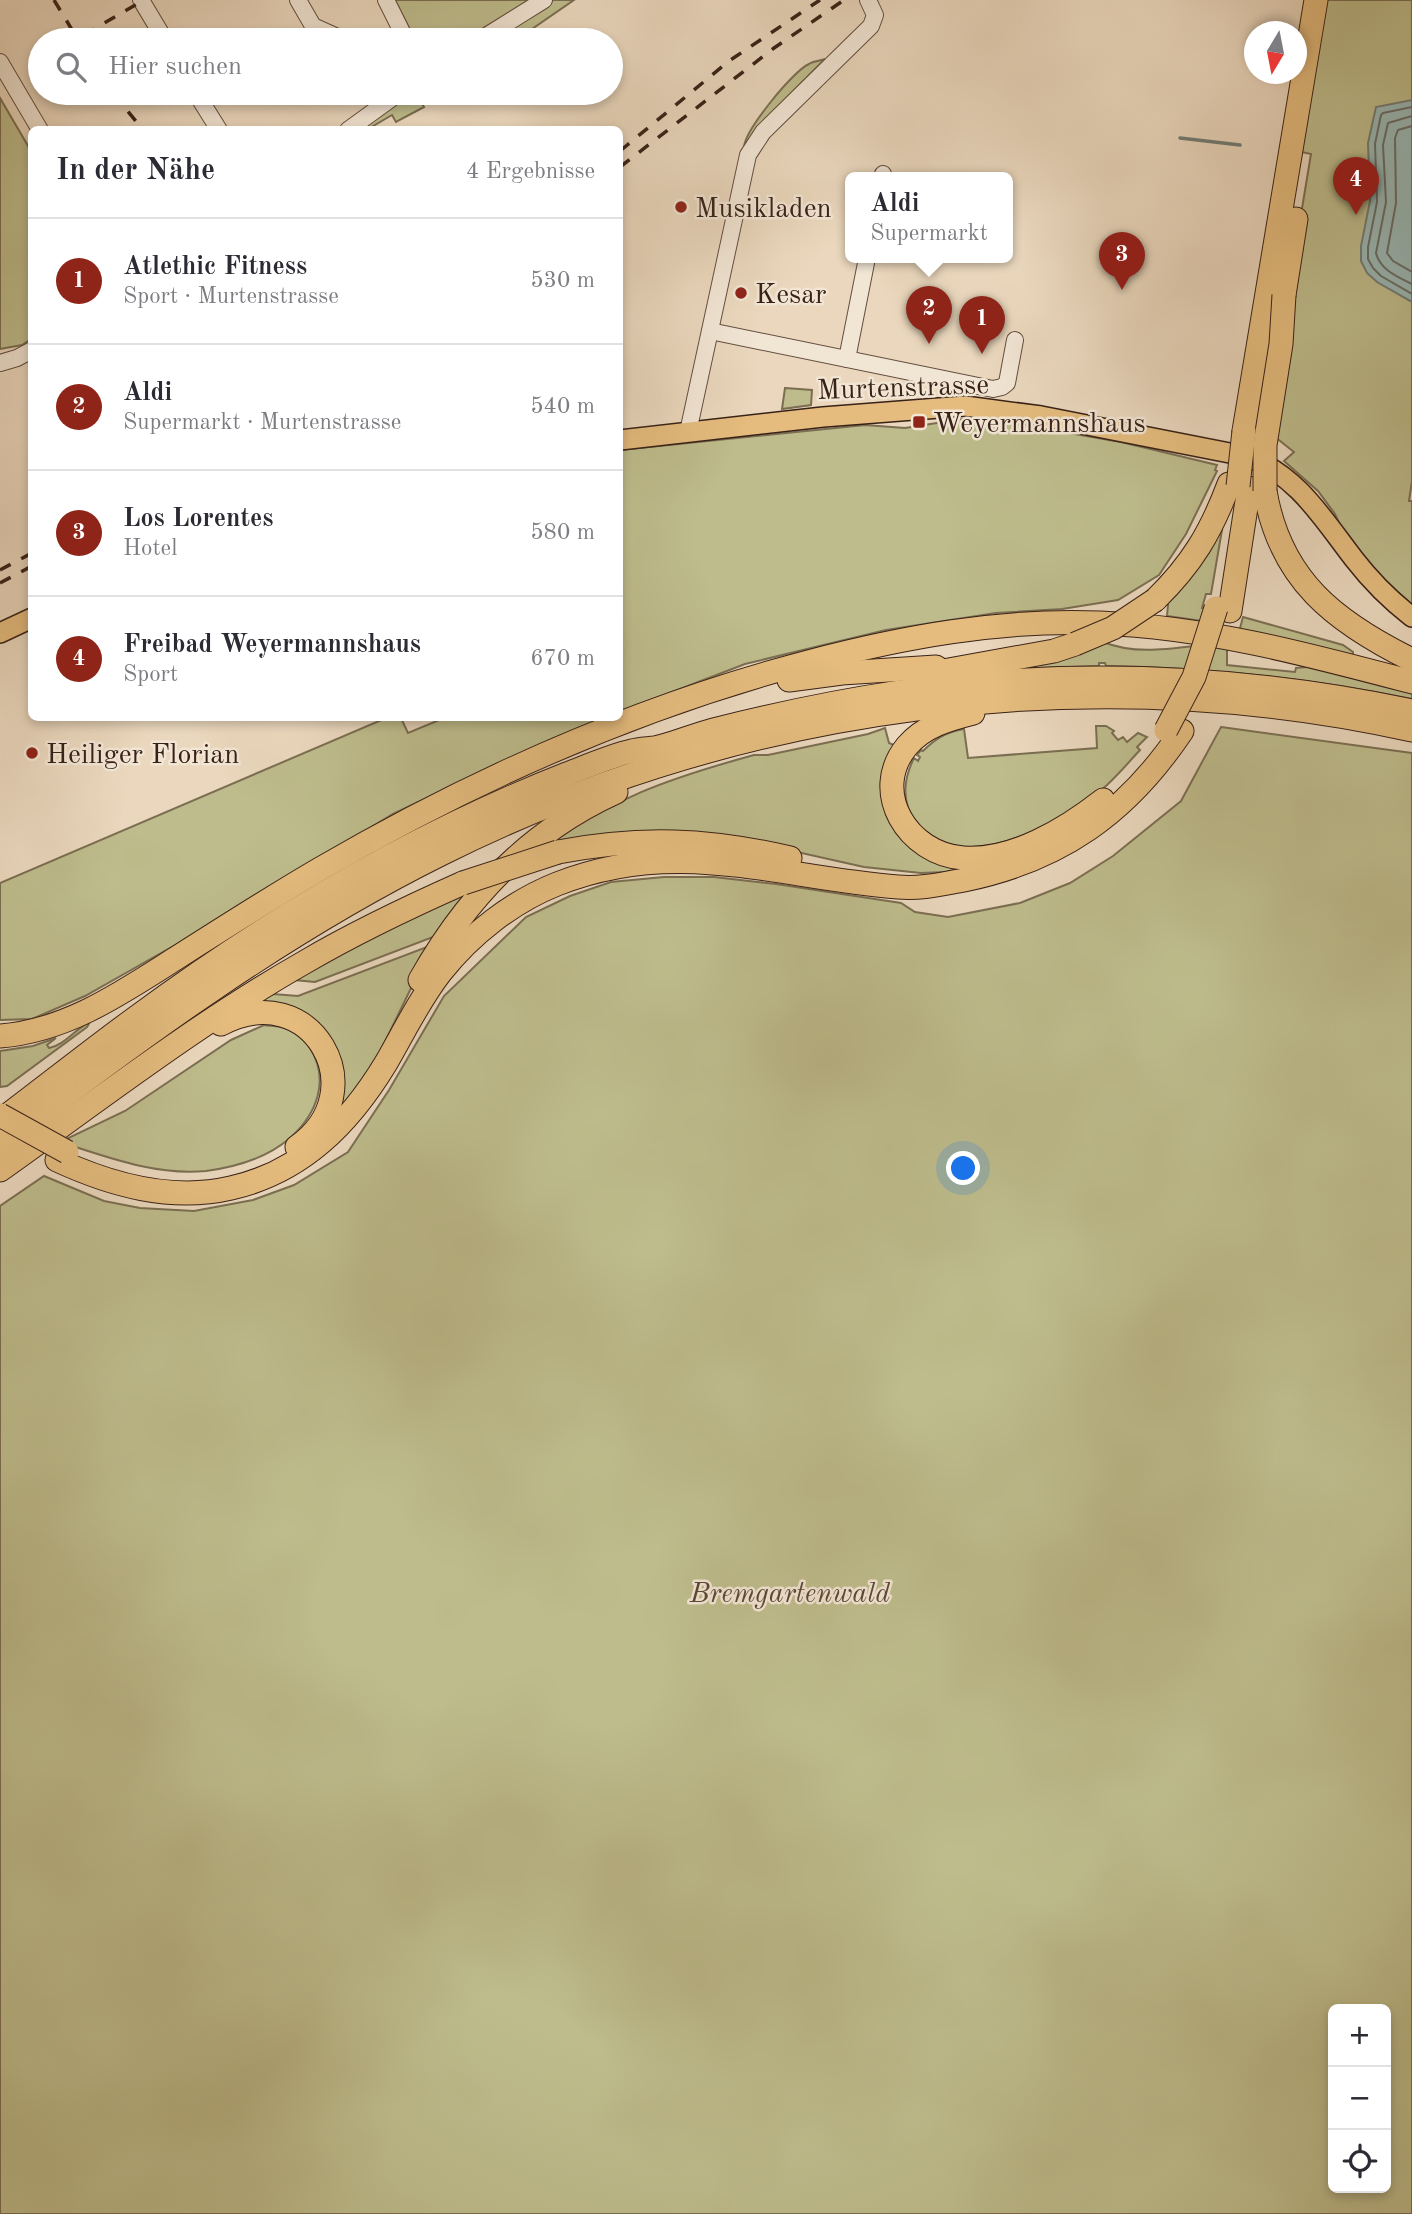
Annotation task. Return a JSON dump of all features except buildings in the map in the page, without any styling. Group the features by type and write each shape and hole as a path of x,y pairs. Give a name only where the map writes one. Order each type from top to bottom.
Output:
{"highway":[{"path":"1316,0 1244,430 1246,487 1284,555 1319,601 1351,626 1412,660"},
{"path":"0,1128 110,1181 142,1189 175,1193 221,1191 267,1178 295,1164 330,1137 386,1063 430,987 454,957 506,912 565,881 637,864 689,861 749,866 900,887 929,888 1012,869 1039,858 1087,831 1110,814 1149,777 1212,668 1284,295 1330,0"},
{"path":"632,751 650,738 708,721 807,697 1054,651 1113,628 1155,600 1178,578 1209,531 1246,487"},
{"path":"0,1036 43,1028 99,1006 283,891 387,831 462,793 669,704 800,664 909,638 1011,624 1102,623 1179,630 1269,646 1412,682"},
{"path":"585,738 694,702 771,683 842,673 916,667 967,667"},
{"path":"0,1121 159,1001 256,936 347,880 485,808 561,776 632,751 656,748 695,735 806,708 970,684 1046,679 1140,678 1221,682 1314,693 1412,710"},
{"path":"1093,697 1052,708 981,711 955,717 927,729 907,746 896,768 892,790 894,803 904,826 922,845 950,856 980,858 1013,850 1066,825 1101,802 1174,730"},
{"path":"0,1145 219,986 311,927 414,868 505,823 593,787 675,759 835,722 948,705 1004,700 1165,698 1248,704 1339,716 1412,730"},
{"path":"360,1100 412,996 445,938 475,898 530,845 584,808 619,790 754,740"},
{"path":"0,1170 159,1056 304,962 376,923 463,883 558,852 626,842 710,842 873,876 962,880"},
{"path":"0,1115 62,1156 156,1180 195,1182 243,1174 285,1156 302,1144 324,1117 332,1093 332,1068 323,1044 303,1024 280,1014 265,1012 237,1017 159,1056"}],"main road":[{"name":"Murtenstrasse","path":"623,440 823,416 965,406 1028,414 1245,456 1293,484 1310,501 1372,580 1412,617"},
{"path":"0,633 28,620"}],"street":[{"path":"141,0 158,28"},
{"path":"298,0 313,26 317,28"},
{"path":"386,0 400,28"},
{"path":"499,28 544,0"},
{"path":"688,432 744,168 751,149 763,132 871,26 875,15 868,0"},
{"path":"0,62 38,126"},
{"path":"203,105 217,126"},
{"path":"353,126 377,105"},
{"path":"847,359 866,263"},
{"path":"710,331 996,388 1007,383 1015,340"},
{"path":"0,363 28,353"}],"green space":[{"path":"395,0 529,0 484,28 409,28"},
{"path":"547,0 574,0 533,28 501,28"},
{"path":"1323,0 1412,0 1412,481 1409,501 1412,501 1412,606 1377,577 1345,536 1335,514 1318,491 1284,461 1294,452 1270,433 1311,154 1297,151"},
{"path":"825,59 760,125 744,147 761,115 792,78 811,63"},
{"path":"0,98 28,146 28,341 22,345 0,349"},
{"path":"390,105 424,107 396,122 392,115 373,126 362,126"},
{"path":"785,388 812,390 811,405 782,409"},
{"path":"975,417 1121,442 1217,465 1217,471 1186,534 1159,575 1118,600 1062,609 996,613 886,630 745,664 623,711 623,450 865,425 905,428"},
{"path":"1219,530 1222,530 1211,594 1206,594 1202,608 1206,609 1202,621 1167,616 1168,605 1162,605"},
{"path":"1243,617 1343,645 1353,652 1353,658 1239,632"},
{"path":"1103,642 1118,647 1149,650 1227,643 1227,665 1295,672 1296,668 1329,665 1412,687 1412,699 1263,676 1187,669 1106,666 1105,663 1099,663 1099,666 1012,669"},
{"path":"379,721 402,721 408,733 437,721 598,721 554,738 393,814 207,927 85,996 32,1019 0,1020 0,883"},
{"path":"1096,726 1106,726 1114,731 1112,733 1118,740 1123,737 1127,742 1138,733 1147,737 1137,747 1140,750 1099,792 1034,831 983,846 959,846 936,839 917,823 908,808 906,783 914,758 918,761 920,757 917,755 921,750 946,734 964,729 968,758 1097,748"},
{"name":"Bremgartenwald","path":"1221,727 1412,753 1412,2214 0,2214 0,1206 44,1176 104,1201 140,1208 194,1211 253,1200 294,1185 348,1152 389,1090 444,996 526,917 570,896 611,882 664,877 714,877 901,903 915,912 948,917 1020,903 1070,883 1113,856 1181,801"},
{"path":"885,728 889,743 896,746 897,825 998,863 921,873 864,867 766,845 538,851 615,804 695,772 754,755 768,755"},
{"path":"484,882 441,934 315,982 294,980 370,938"},
{"path":"432,945 379,1054 338,1118 328,1044 254,1005 273,994 298,996"},
{"path":"90,1022 87,1027 7,1086 0,1087 0,1051 33,1046 56,1038 47,1045 49,1048"},
{"path":"264,1025 285,1028 305,1042 316,1060 320,1084 313,1107 299,1129 271,1151 229,1167 187,1172 132,1164 60,1142 125,1111 231,1040"}],"water":[{"path":"1412,100 1412,302 1377,282 1367,273 1361,261 1361,246 1370,201 1368,143 1376,107"}],"waterway":[{"path":"1180,138 1240,145"}],"railway":[{"path":"54,0 71,28"},
{"path":"623,149 729,61 820,0"},
{"path":"623,165 774,48 844,0"},
{"path":"96,28 142,1"},
{"path":"123,105 140,126"},
{"path":"0,570 28,555"},
{"path":"0,583 28,568"}],"place":[{"name":"Musikladen","path":"681,207"},
{"name":"Freibad Weyermannshaus","path":"1356,215"},
{"name":"Los Lorentes","path":"1122,290"},
{"name":"Kesar","path":"741,293"},
{"name":"Aldi","path":"929,344"},
{"name":"Atlethic Fitness","path":"982,354"},
{"name":"Weyermannshaus","path":"919,422"},
{"name":"Heiliger Florian","path":"32,753"}]}
